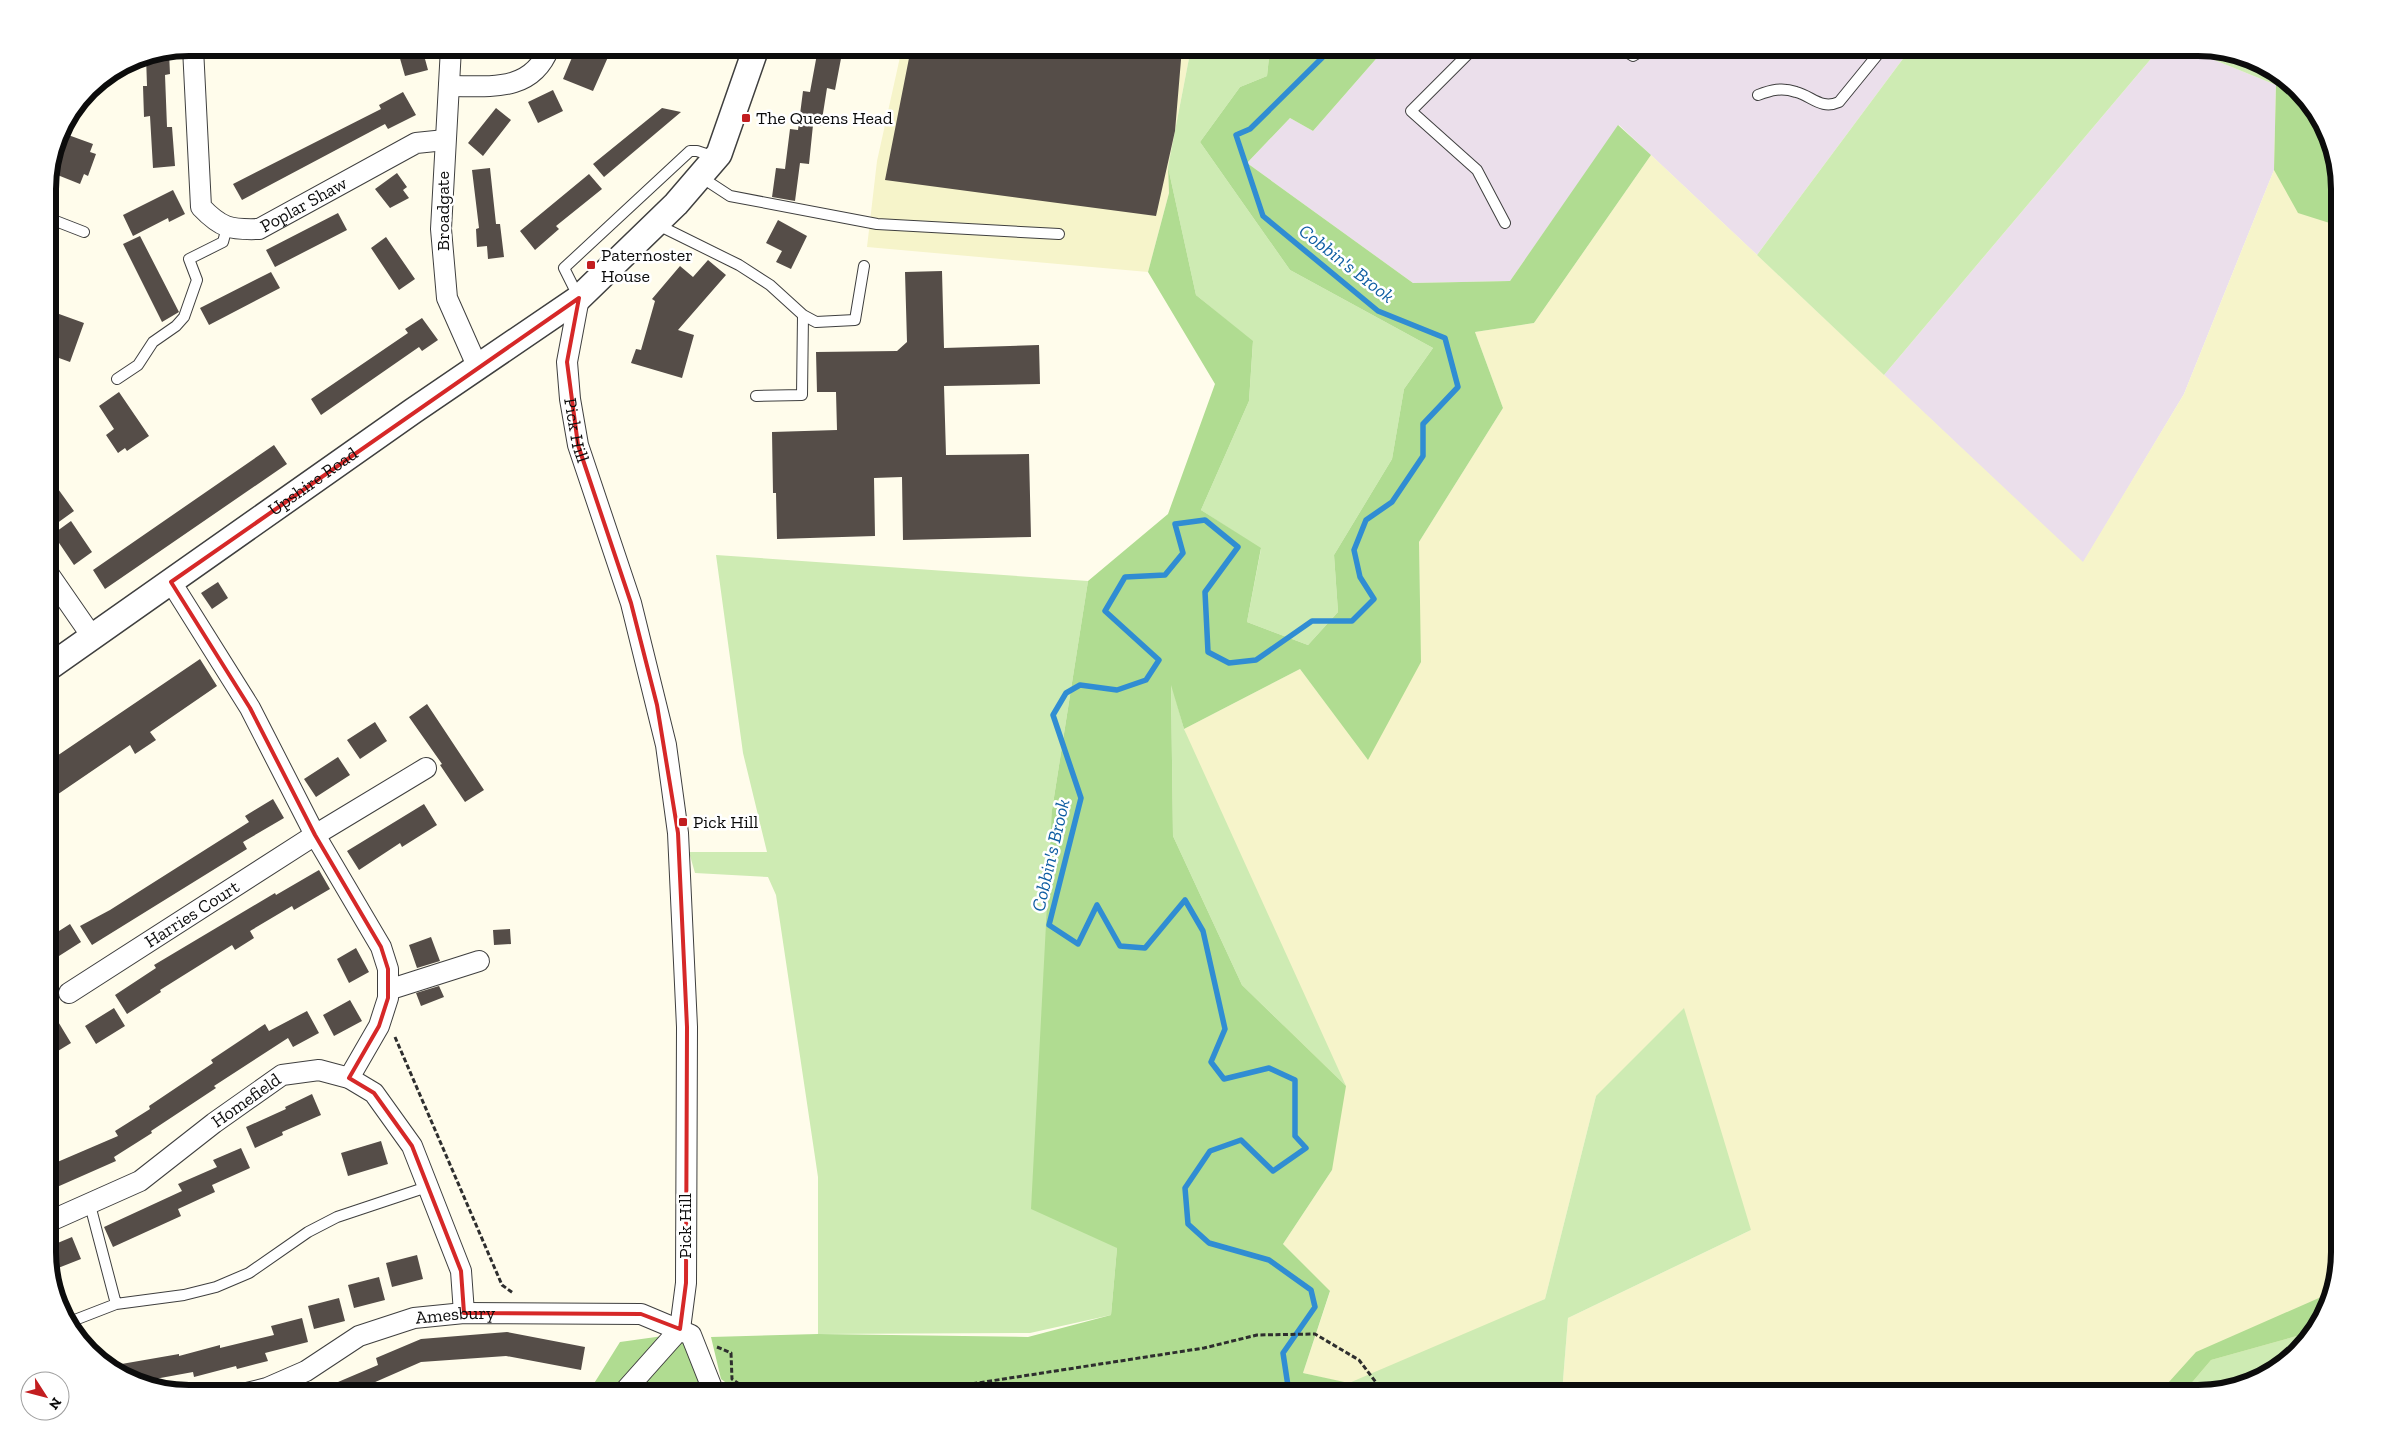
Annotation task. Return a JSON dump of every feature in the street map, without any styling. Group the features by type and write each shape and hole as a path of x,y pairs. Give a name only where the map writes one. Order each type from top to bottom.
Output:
{"street":[{"name":"Poplar Shaw","path":"193,56 201,207 217,224 236,230 259,229 416,143 445,140"},
{"name":"Broadgate","path":"451,56 440,229 447,298 478,368"},
{"path":"449,86 506,86 526,78 546,56"},
{"name":"Upshire Road","path":"57,662 413,411 579,298 656,224 701,177 719,154 753,56"},
{"name":"Pick Hill","path":"579,298 576,325 567,362 570,399 578,445 630,603 655,695 666,746 678,833 687,1027 686,1332"},
{"path":"171,582 250,708 315,835 381,947 388,970 388,998 379,1026 349,1078"},
{"path":"57,586 92,638"},
{"name":"Harries Court","path":"68,993 315,835 426,768"},
{"path":"388,990 479,961"},
{"name":"Homefield","path":"57,1218 140,1181 214,1123 282,1075 319,1070 349,1078 374,1093 412,1146 461,1271 464,1313"},
{"name":"Amesbury","path":"274,1385 306,1371 359,1336 414,1318 464,1313 596,1312 641,1314 686,1332"},
{"path":"632,1385 686,1332 712,1385"}],"lane":[{"path":"1466,56 1412,111 1477,170 1505,223"},
{"path":"1758,95 1772,90 1786,89 1798,92 1820,104 1831,106 1839,102 1876,56"},
{"path":"579,298 564,268 690,152 697,151 716,158"},
{"path":"701,177 730,196 877,224 1059,234"},
{"path":"57,222 84,232"},
{"path":"656,224 739,266 770,285 803,315 816,322 855,320 864,266"},
{"path":"117,379 138,365 153,342 176,326 184,317 197,280 189,259 223,242 227,227"},
{"path":"756,396 802,395 803,315"},
{"path":"75,1320 116,1304 184,1295 216,1287 249,1273 308,1232 336,1217 427,1187"},
{"path":"90,1205 116,1304"}],"path":[{"path":"393,1032 502,1285 512,1292 525,1293 527,1314"},
{"path":"686,1332 731,1353 732,1379 740,1385"},
{"path":"970,1385 1204,1348 1257,1335 1315,1334 1360,1360 1378,1385"}],"highlighted area":[{"path":"579,298 567,362 578,445 631,603 657,705 678,833 687,1027 686,1283 680,1329 641,1314 464,1313 461,1271 412,1146 374,1093 349,1078 379,1026 388,998 388,969 381,947 315,835 250,708 171,582"}],"shaded area":[{"path":"900,56 1189,56 1168,167 1169,193 1148,272 867,247 877,161"},
{"path":"1379,56 1905,56 1757,255 1619,125 1510,281 1413,283 1247,163 1290,118 1313,131"},
{"path":"2153,56 2206,56 2276,85 2274,170 2184,394 2083,563 1884,375"},
{"path":"2279,84 2298,102 2317,130 2324,146 2330,180 2331,1252 2330,1269 2321,1303 2303,1333 2292,1346 2264,1367 2249,1375 2215,1384 1563,1385 1568,1318 1751,1230 1596,1096 1545,1299 1368,1385 1355,1385 1303,1373 1330,1292 1283,1244 1332,1170 1184,729 1300,669 1368,759 1420,650 1419,542 1503,408 1475,332 1534,323 1651,155 2083,562 2184,394 2274,170 2276,85"}],"green space":[{"path":"1189,56 1269,56 1267,76 1240,87 1200,142 1290,270 1433,348 1404,389 1392,459 1334,555 1338,612 1308,645 1247,622 1261,549 1201,510 1249,401 1253,342 1196,295 1168,167"},
{"path":"1269,56 1379,56 1313,131 1290,118 1247,163 1413,283 1510,281 1618,125 1651,155 1534,323 1475,332 1503,408 1419,542 1421,662 1368,760 1300,669 1184,729 1171,685 1173,836 1242,985 1346,1086 1332,1170 1283,1244 1330,1291 1303,1373 1349,1383 1350,1385 729,1385 721,1379 711,1337 818,1334 1028,1337 1111,1315 1117,1248 1031,1209 1052,810 1088,581 1168,514 1215,384 1148,272 1169,193 1168,167 1196,295 1253,341 1249,401 1201,510 1261,548 1247,622 1308,645 1338,612 1334,555 1392,459 1404,389 1433,348 1290,270 1200,142 1240,87 1267,76"},
{"path":"1905,56 2153,56 1884,375 1757,255"},
{"path":"2206,56 2249,66 2277,83 2276,85"},
{"path":"2279,84 2298,102 2317,130 2324,146 2330,180 2330,223 2298,213 2274,170 2276,85"},
{"path":"716,555 1088,581 1052,810 1117,1248 1111,1315 1030,1333 818,1334 818,1177 776,895 768,877 695,873 689,852 767,852 743,753"},
{"path":"1171,682 1184,729 1346,1086 1242,985 1173,836"},
{"path":"1684,1008 1751,1230 1568,1318 1563,1385 1350,1385 1349,1383 1545,1299 1596,1096"},
{"path":"2323,1296 2313,1318 2302,1335 2211,1360 2190,1385 2166,1385 2196,1352"},
{"path":"691,1335 710,1385 593,1385 620,1342 663,1336"},
{"path":"2302,1335 2279,1357 2249,1375 2215,1384 2190,1385 2211,1360"}],"building":[{"path":"399,56 424,56 428,70 405,76"},
{"path":"573,56 608,56 593,91 563,79"},
{"path":"817,56 841,56 835,90 827,88 821,126 813,125 809,164 800,163 795,201 772,197 776,168 785,169 790,129 798,130 803,91 810,92"},
{"path":"909,56 1181,56 1175,131 1156,216 885,180"},
{"path":"169,58 170,74 165,75 167,127 172,127 175,166 153,168 150,116 144,117 143,86 147,86 146,63"},
{"path":"553,90 563,111 538,123 528,102"},
{"path":"403,92 416,115 388,129 385,124 242,200 233,184 381,109 379,105"},
{"path":"496,108 511,120 483,156 468,143"},
{"path":"662,108 681,112 604,177 593,164"},
{"path":"68,135 93,144 90,152 96,154 88,176 84,174 80,184 57,175"},
{"path":"490,168 496,224 500,224 504,257 488,259 487,246 477,247 476,229 479,228 472,170"},
{"path":"397,173 407,187 403,190 409,198 390,208 375,189"},
{"path":"589,174 602,189 556,226 559,229 535,250 520,231"},
{"path":"173,190 185,214 169,222 168,218 133,236 123,215"},
{"path":"338,213 347,230 275,267 266,250"},
{"path":"778,220 807,236 791,269 776,262 782,251 766,243"},
{"path":"140,236 179,312 162,322 123,244"},
{"path":"386,237 415,279 399,290 371,248"},
{"path":"708,260 726,275 678,330 694,335 682,378 631,363 636,349 641,350 655,301 652,299 680,266 693,277"},
{"path":"942,271 944,348 1039,345 1040,384 944,386 946,455 1029,454 1031,537 903,540 902,477 874,478 875,536 777,539 776,493 773,493 772,432 837,430 836,392 817,392 816,352 897,351 907,342 905,272"},
{"path":"271,272 280,288 209,325 200,308"},
{"path":"57,313 84,323 70,362 57,357"},
{"path":"422,318 438,340 422,351 419,347 321,415 311,399 408,333 405,329"},
{"path":"119,392 149,436 127,451 125,448 118,453 106,435 114,429 99,406"},
{"path":"274,445 287,464 105,589 93,570"},
{"path":"57,487 74,511 57,523"},
{"path":"71,521 92,552 74,565 57,540 57,531"},
{"path":"218,582 228,598 212,609 201,593"},
{"path":"200,659 217,686 150,732 156,740 135,754 130,745 57,795 57,756"},
{"path":"427,704 484,790 465,802 440,765 442,764 409,717"},
{"path":"375,722 387,741 360,759 347,740"},
{"path":"338,757 350,775 316,797 304,779"},
{"path":"273,799 284,818 243,842 247,849 92,945 80,926 110,910 249,822 245,816"},
{"path":"424,804 437,825 402,847 400,843 359,870 347,851"},
{"path":"319,870 330,889 294,910 292,906 250,931 254,938 235,950 232,945 160,990 161,992 127,1014 115,995 156,968 154,965 275,893 276,895"},
{"path":"70,924 81,942 57,957 57,932"},
{"path":"510,929 511,944 494,945 493,930"},
{"path":"431,937 440,961 417,968 409,945"},
{"path":"356,948 369,972 349,983 337,959"},
{"path":"439,986 444,997 421,1006 416,993"},
{"path":"350,1000 362,1021 334,1036 323,1015"},
{"path":"114,1008 125,1026 96,1044 85,1026"},
{"path":"307,1011 319,1033 293,1047 288,1038 214,1086 216,1088 114,1157 116,1161 57,1187 57,1162 118,1136 115,1131 150,1109 149,1106 213,1063 211,1060 265,1024 269,1031"},
{"path":"57,1020 71,1043 57,1052"},
{"path":"312,1094 321,1115 282,1132 283,1135 255,1148 246,1127 286,1109 285,1107"},
{"path":"381,1141 388,1164 348,1176 341,1153"},
{"path":"241,1148 250,1168 212,1185 215,1192 178,1209 181,1216 113,1247 104,1227 182,1191 178,1184 217,1167 213,1160"},
{"path":"72,1237 81,1259 58,1268 57,1243"},
{"path":"417,1255 423,1279 392,1287 386,1263"},
{"path":"379,1277 385,1300 354,1308 348,1285"},
{"path":"339,1298 345,1321 314,1329 308,1306"},
{"path":"302,1318 308,1342 265,1353 268,1361 237,1369 236,1366 194,1377 193,1372 153,1379 138,1375 119,1364 179,1354 179,1356 220,1345 220,1348 274,1335 271,1326"},
{"path":"507,1332 585,1347 581,1370 506,1356 421,1362 373,1383 374,1385 339,1385 338,1382 378,1365 376,1358 421,1339"}],"waterway":[{"name":"Cobbin's Brook","path":"1288,1385 1283,1353 1315,1307 1311,1290 1269,1260 1209,1243 1188,1224 1185,1188 1210,1151 1241,1140 1273,1171 1306,1148 1295,1136 1295,1080 1269,1068 1224,1079 1211,1062 1225,1029 1203,931 1185,900 1145,948 1120,946 1097,905 1078,944 1049,925 1081,798 1053,715 1066,693 1080,685 1117,690 1146,680 1159,660 1105,611 1125,577 1165,575 1183,553 1175,524 1205,520 1238,547 1205,592 1208,652 1229,663 1256,660 1312,621 1352,621 1374,599 1360,577 1354,550 1366,520 1392,502 1423,456 1423,424 1458,387 1445,338 1378,311 1263,216 1236,135 1250,129 1324,56"}],"place":[{"name":"The Queens Head","path":"746,118"},
{"name":"Paternoster House","path":"591,265"},
{"name":"Pick Hill","path":"683,822"}]}
